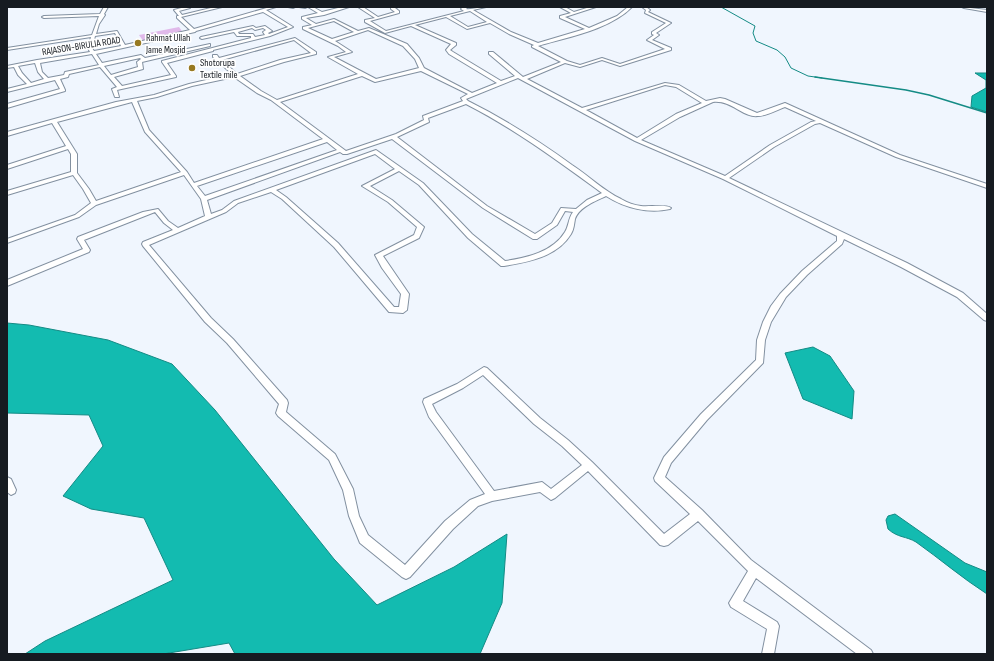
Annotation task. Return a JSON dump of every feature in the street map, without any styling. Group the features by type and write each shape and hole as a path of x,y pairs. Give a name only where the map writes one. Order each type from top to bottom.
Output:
{"street":[{"path":"106,7 97,24 90,48 101,66 121,88"},
{"path":"181,16 176,10 188,8 187,7"},
{"path":"181,16 219,7"},
{"name":"RAJASON-BIRULIA ROAD","path":"7,68 37,61 124,47 196,30 272,7"},
{"path":"310,7 358,32"},
{"path":"315,25 303,18 320,11 347,7"},
{"path":"360,7 378,18"},
{"path":"386,32 366,20 398,12 392,8 396,7"},
{"path":"378,34 484,7"},
{"path":"562,7 574,13"},
{"path":"589,29 561,16 594,7"},
{"path":"468,10 536,44 589,29 618,16 630,7"},
{"path":"536,44 534,46 565,62 580,66 602,59 620,65 669,49 649,40 657,35 653,33 669,23 646,12 648,10 644,7"},
{"path":"964,7 987,11"},
{"path":"110,77 142,68 139,62 144,60 241,42 291,27 263,10"},
{"path":"44,18 103,15"},
{"path":"181,16 178,17 196,30 219,59 236,76 276,102 345,153 393,137 428,121 425,117 466,102"},
{"path":"447,16 467,28 491,22"},
{"path":"334,20 304,28 340,45 350,52 330,57 375,82 422,69"},
{"path":"277,24 283,22"},
{"path":"202,38 253,27 255,29 270,25"},
{"path":"411,25 454,44 448,50 451,53 501,83"},
{"path":"264,27 270,31 265,32 268,35"},
{"path":"331,41 368,29 405,45 418,59 422,69 471,94"},
{"path":"235,31 238,35 252,36 254,39"},
{"path":"7,49 116,32 124,47"},
{"path":"276,32 282,34"},
{"path":"7,134 118,102 134,100 236,76 282,61 314,53 295,39 289,37"},
{"path":"219,59 295,39"},
{"path":"241,42 251,51"},
{"path":"117,96 114,89 174,76 164,62 210,48"},
{"path":"491,53 520,78 637,140 725,178 904,265 960,295 987,318"},
{"path":"7,91 66,76 67,73 123,60 141,56 144,60"},
{"path":"96,59 104,57 106,60 120,57 123,60"},
{"path":"37,61 40,72 47,80"},
{"path":"565,62 501,83 463,98 466,102 500,120 574,168 608,193 626,204 646,209 668,208"},
{"path":"16,66 20,74 30,85"},
{"path":"276,102 362,74"},
{"path":"7,106 63,90 57,78"},
{"path":"581,110 665,84 677,86 706,103"},
{"path":"134,100 147,131 185,173 204,199 209,217"},
{"path":"637,140 666,122 706,103 721,100 757,115 785,105 898,156 987,186"},
{"path":"54,121 74,154 74,173 86,189 94,204"},
{"path":"725,178 772,146 821,121"},
{"path":"393,137 485,207 535,238 555,224 563,209 578,210"},
{"path":"193,185 327,140"},
{"path":"367,146 421,184 470,236 504,264 523,261 547,254 569,234 573,215 578,210 585,204 608,193"},
{"path":"7,167 70,147"},
{"path":"204,199 341,150"},
{"path":"376,152 236,202 224,211 145,244 208,320 230,341 284,403 281,413 332,457 348,489 354,516 364,539 406,573 449,525 474,503 492,496 542,487 551,495 589,466"},
{"path":"272,190 284,198 336,245 392,310 403,310 405,294 385,266 379,254 417,236 421,227 390,201 365,186 399,169"},
{"path":"7,193 74,173"},
{"path":"7,241 77,216 94,204 111,200 134,190 185,173"},
{"path":"7,283 86,250 80,239 145,213 156,210 166,222 177,230"},
{"path":"841,235 840,242 796,280 774,307 762,337 760,361 704,417 667,460 659,478 698,514 747,564 867,654"},
{"path":"492,496 432,414 427,402 460,386 484,370 537,421 565,443 643,518 664,541 698,514"},
{"path":"755,570 735,603 773,626 768,654"}],"shaded area":[{"path":"179,27 184,34 144,42 139,35"},
{"path":"975,73 987,73 987,112 971,107 972,96 986,88 986,80"},
{"path":"7,323 29,325 108,340 172,364 215,410 334,559 377,605 454,567 507,534 502,603 480,654 235,654 229,643 163,654 25,654 45,641 173,580 144,518 91,509 63,496 103,446 89,415 7,413"},
{"path":"813,347 830,356 854,391 852,419 803,399 785,353"},
{"path":"895,514 965,563 987,572 987,594 916,542 895,534 888,529 886,520 888,516"}],"waterway":[{"path":"721,7 755,26 753,33 756,41 777,50 785,57 791,68 808,76 906,90 929,95 987,113"}],"place":[{"name":"Rahmat Ullah Jame Mosjid","path":"138,43"},
{"name":"Shotorupa Textile mile","path":"192,68"}]}
